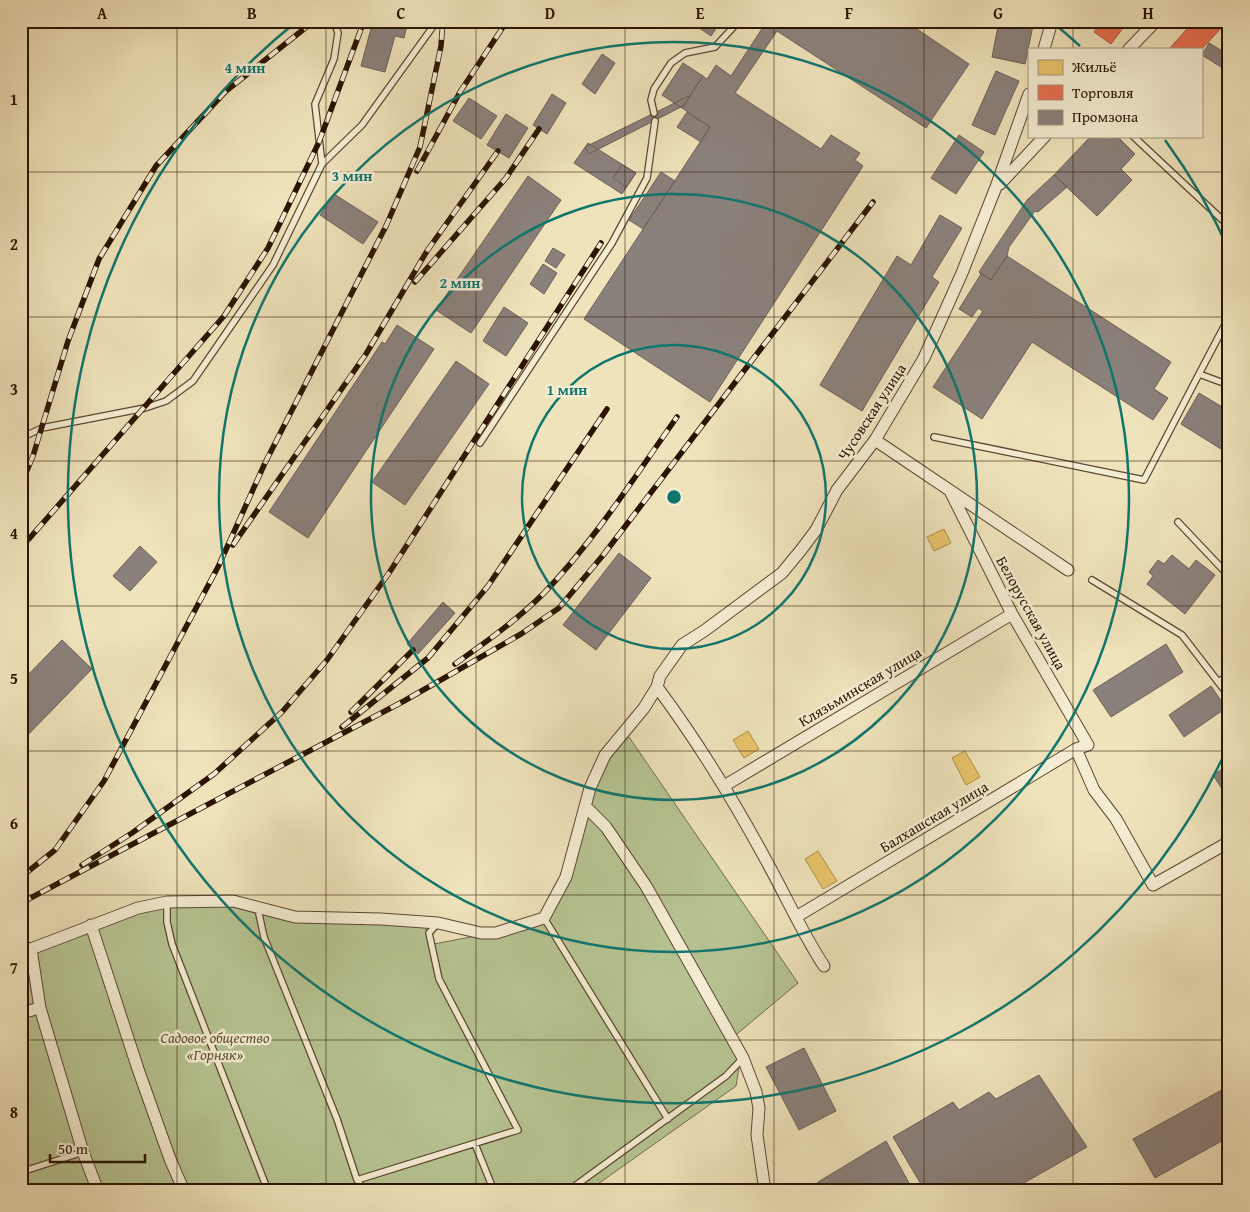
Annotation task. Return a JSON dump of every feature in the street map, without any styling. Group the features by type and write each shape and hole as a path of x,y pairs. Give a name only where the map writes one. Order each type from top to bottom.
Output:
{"street":[{"path":"1044,48 1052,21"},
{"path":"1130,48 1156,21"},
{"name":"Чусовская улица","path":"544,918 566,877 590,788 605,755 644,708 657,687 660,676 682,644 704,631 782,572 816,530 837,490 874,440 924,358 962,273 996,187 1028,97"},
{"path":"996,187 1043,138"},
{"path":"874,440 1068,570"},
{"name":"Белорусская улица","path":"951,493 1012,614 1088,745"},
{"name":"Клязьминская улица","path":"724,786 1012,614"},
{"path":"657,687 682,721 724,786 824,966"},
{"name":"Балхашская улица","path":"796,917 1076,749 1088,745"},
{"path":"1076,749 1094,790 1116,819 1153,885 1229,842"},
{"path":"585,806 606,827 646,886 743,1058 760,1108 757,1135 766,1191"},
{"path":"98,1191 83,1152 40,1008 26,951 138,908 167,902 233,901 295,917 381,919 438,923 474,932 496,933 544,918"},
{"path":"91,925 138,1069 170,1159 184,1191"},
{"path":"21,1013 40,1008"}],"lane":[{"path":"322,164 315,104 334,59 338,33 334,21"},
{"path":"21,438 42,428 145,408 166,401 193,381 273,265 322,164 362,125 437,21"},
{"path":"654,113 651,100 654,89 672,63 685,53 715,47 739,21"},
{"path":"480,443 612,243 647,178 655,121"},
{"path":"1135,138 1229,226"},
{"path":"934,437 1144,480 1229,317"},
{"path":"1199,374 1229,385"},
{"path":"1178,522 1229,576"},
{"path":"1092,580 1182,635 1229,696"},
{"path":"1218,682 1229,676"},
{"path":"167,902 167,922 172,944 268,1191"},
{"path":"261,909 259,914 264,937 337,1119 357,1180 365,1191"},
{"path":"544,918 668,1118"},
{"path":"357,1180 518,1130 440,979 429,933 438,923"},
{"path":"21,939 26,951"},
{"path":"568,1191 726,1076 743,1058"},
{"path":"475,1144 494,1191"},
{"path":"21,1172 83,1152"}],"green space":[{"name":"Садовое общество «Горняк»","path":"629,737 798,983 731,1039 740,1061 736,1086 588,1191 21,1191 21,959 120,918 179,903 425,923 429,945 522,927 544,918 605,765 616,748"}],"building: Жильё":[{"path":"944,529 951,543 934,551 927,537"},
{"path":"748,731 759,749 744,758 733,740"},
{"path":"965,751 980,777 966,785 952,758"},
{"path":"818,851 837,881 823,889 805,859"}],"building: Торговля":[{"path":"1102,21 1128,21 1111,44 1094,32"},
{"path":"1194,21 1217,21 1223,26 1202,49 1170,48"}],"building: Промзона":[{"path":"373,21 408,21 404,38 395,36 385,72 361,66"},
{"path":"689,21 721,21 711,36"},
{"path":"767,21 905,21 969,64 926,128 777,31 735,93 821,149 831,135 860,153 855,160 863,166 710,402 584,319 710,127 682,108 703,76 707,79 716,65 731,76"},
{"path":"999,21 1034,21 1025,64 992,57"},
{"path":"1209,43 1229,55 1229,72 1202,55"},
{"path":"602,54 615,63 595,94 582,84"},
{"path":"683,63 703,76 682,108 662,95"},
{"path":"996,71 1019,81 995,135 972,125"},
{"path":"552,94 566,103 547,134 533,125"},
{"path":"691,95 683,106 589,154 585,147"},
{"path":"469,98 497,116 481,139 453,121"},
{"path":"687,112 710,127 701,142 677,127"},
{"path":"506,114 528,128 509,158 487,145"},
{"path":"959,135 984,152 956,194 931,178"},
{"path":"1089,138 1119,138 1135,154 1121,169 1132,180 1097,216 1054,175"},
{"path":"588,143 636,173 622,194 574,163"},
{"path":"622,165 636,173 626,187 613,178"},
{"path":"661,172 675,181 643,229 629,220"},
{"path":"1054,175 1067,187 1038,212 1035,211 1009,247 1007,256 991,280 979,272 1027,200"},
{"path":"528,176 561,200 471,333 436,310"},
{"path":"334,194 378,222 363,244 320,215"},
{"path":"940,215 962,228 932,277 939,282 862,411 820,385 897,256 911,265"},
{"path":"553,248 565,255 556,268 545,261"},
{"path":"1007,256 1171,362 1154,389 1168,398 1153,420 1032,342 982,419 933,387 983,311 978,308 972,317 959,309 981,274 979,272 991,280"},
{"path":"543,264 557,273 544,294 530,284"},
{"path":"504,307 528,323 506,356 483,341"},
{"path":"397,325 434,349 308,538 269,512 382,342 385,344"},
{"path":"456,361 489,384 405,505 372,482"},
{"path":"1199,393 1229,411 1229,454 1181,424"},
{"path":"140,546 157,562 130,591 113,576"},
{"path":"619,553 651,578 596,650 563,625"},
{"path":"1172,555 1189,569 1196,560 1215,575 1185,614 1147,584 1153,576 1149,572 1158,560 1164,564"},
{"path":"443,602 455,613 418,654 407,644"},
{"path":"62,640 92,669 21,742 21,682"},
{"path":"1166,644 1183,672 1111,717 1093,690"},
{"path":"1211,686 1226,708 1184,737 1169,715"},
{"path":"1229,765 1229,798 1228,798 1213,775"},
{"path":"804,1048 836,1111 799,1130 766,1067"},
{"path":"1039,1075 1087,1147 1010,1191 925,1191 893,1137 953,1102 959,1110 989,1092 996,1099"},
{"path":"1229,1086 1229,1137 1155,1178 1133,1139"},
{"path":"886,1141 909,1183 897,1191 815,1191 818,1182"},
{"path":"1070,1184 1074,1191 1057,1191"}],"railway":[{"path":"21,485 33,456 68,341 99,259 156,166 226,91 314,21"},
{"path":"21,548 224,316 268,248 319,142 364,21"},
{"path":"21,877 55,850 104,781 219,565 265,463 386,226 420,147 441,46 443,21"},
{"path":"417,171 460,92 507,21"},
{"path":"415,282 506,178 539,129"},
{"path":"233,545 366,354 427,251 498,151"},
{"path":"21,903 404,701 521,634 559,608 604,554 873,202"},
{"path":"82,865 132,833 214,774 282,712 327,660 389,573 601,243"},
{"path":"342,727 428,658 488,586 607,409"},
{"path":"455,664 523,612 563,573 614,507 677,417"},
{"path":"351,712 413,650"}]}
